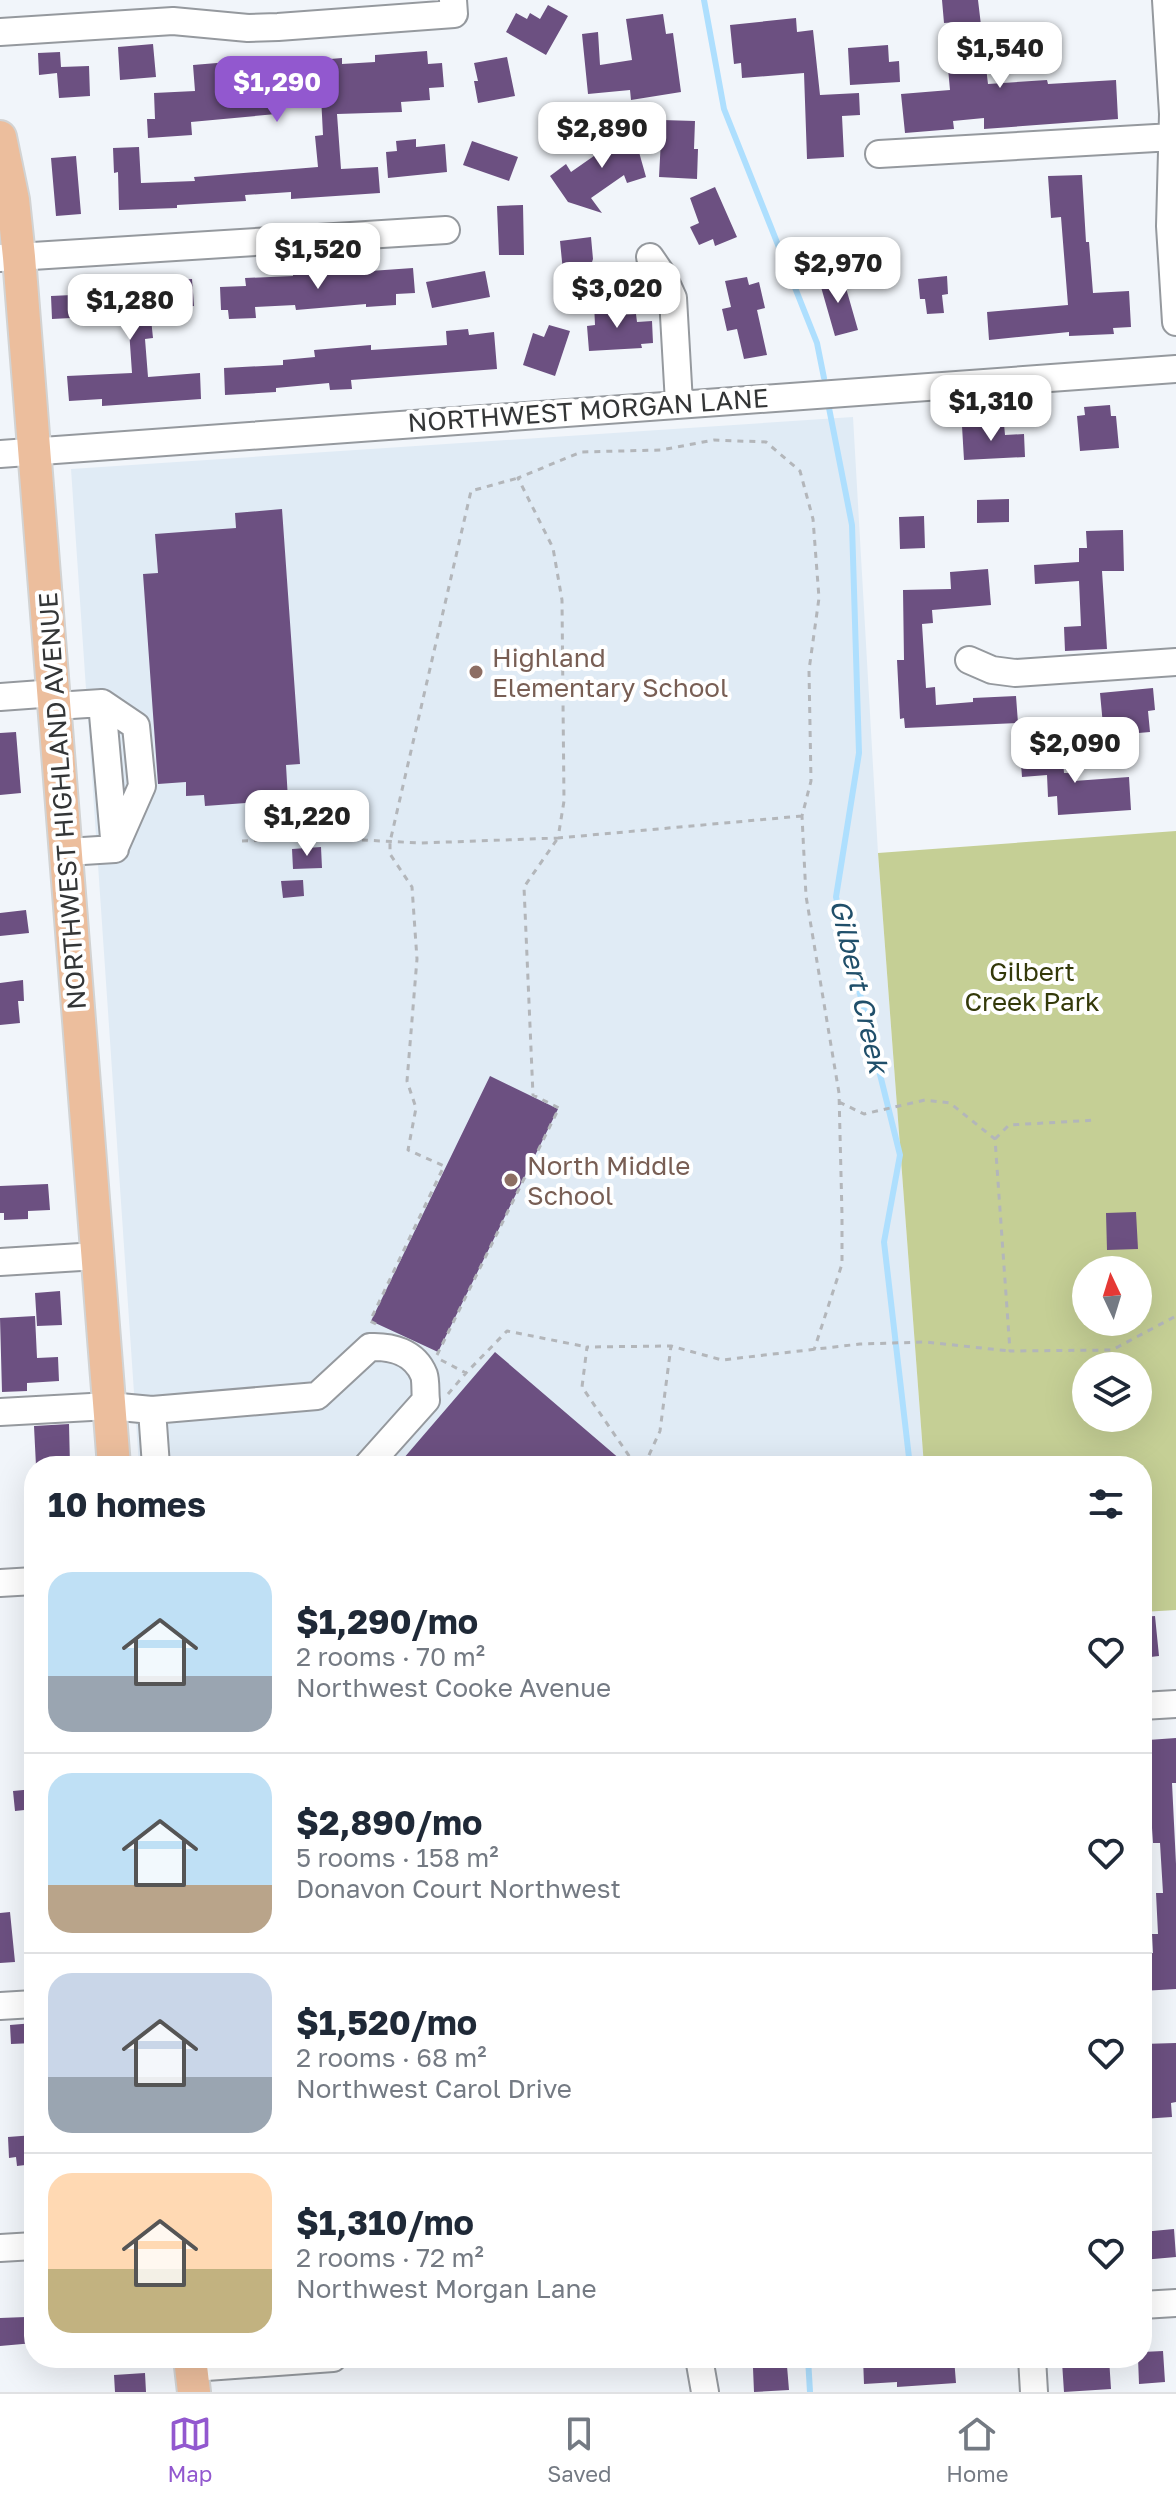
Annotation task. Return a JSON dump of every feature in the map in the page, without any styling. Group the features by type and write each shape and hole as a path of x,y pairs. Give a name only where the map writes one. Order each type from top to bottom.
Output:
{"main road":[{"name":"NORTHWEST HIGHLAND AVENUE","path":"0,137 9,174 9,258 34,451 113,1456"}],"street":[{"path":"1166,0 1173,61 1170,226 1176,322"},
{"path":"0,32 173,21 248,28 278,27 454,7"},
{"path":"879,154 1173,137"},
{"path":"9,258 446,230"},
{"path":"650,257 673,298 679,403"},
{"name":"NORTHWEST MORGAN LANE","path":"0,454 1176,369"},
{"path":"969,660 992,670 1015,673 1176,662"},
{"path":"0,697 102,703 115,849 67,852"},
{"path":"0,1262 97,1256"},
{"path":"0,1412 109,1406 152,1410 317,1396 370,1347 391,1346 423,1357 426,1400 376,1456"},
{"path":"152,1410 155,1456"},
{"path":"0,1583 24,1582"},
{"path":"1152,1705 1176,1704"},
{"path":"0,2006 24,2005"},
{"path":"0,2248 24,2247"},
{"path":"1152,2304 1176,2303"},
{"path":"192,2373 239,2368"},
{"path":"701,2368 705,2392"},
{"path":"1033,2368 1034,2392"}],"path":[{"path":"381,1326 370,1321 444,1166 408,1150 416,1108 407,1081 417,959 412,887 390,854 390,842 471,491 518,478 581,452 661,450 714,440 766,442 800,471 813,519 819,598 809,670 811,781 802,816 806,896 839,1102 842,1264 814,1350"},
{"path":"518,478 553,548 562,600 564,801 558,838 524,887 533,1095 559,1108 423,1357 466,1373 507,1331 587,1347 671,1346 722,1360 883,1343 1010,1351 1112,1350 1176,1316"},
{"path":"242,841 323,838 421,843 558,838 802,816"},
{"path":"839,1102 864,1114 925,1100 950,1103 995,1139 1010,1351"},
{"path":"995,1139 1009,1125 1097,1120"},
{"path":"649,1456 660,1431 671,1346"},
{"path":"587,1347 582,1387 629,1456"}],"shaded area":[{"path":"853,417 878,853 923,1456 138,1456 71,469"}],"green space":[{"name":"Gilbert Creek Park","path":"1176,831 1176,1610 1152,1611 1152,1456 923,1456 878,853"}],"building":[{"path":"942,0 978,0 988,84 1116,80 1118,119 984,129 984,118 953,121 954,129 905,133 901,94 950,90 947,57 960,56 957,22 944,23"},
{"path":"548,5 568,16 546,55 506,32 516,13 527,19 530,13 540,19"},
{"path":"663,14 666,34 673,33 681,92 631,100 630,90 588,94 582,34 598,32 600,65 632,60 626,19"},
{"path":"796,18 797,32 813,30 820,95 859,93 860,115 842,116 844,157 807,159 804,73 742,78 741,63 734,64 730,25"},
{"path":"1049,36 1051,56 1034,57 1032,38"},
{"path":"153,44 156,77 120,80 118,47"},
{"path":"888,45 889,62 899,61 900,82 850,85 848,48"},
{"path":"427,51 428,64 442,63 444,87 429,88 430,100 401,102 402,112 337,114 341,169 378,167 380,193 291,199 291,192 245,195 246,201 119,210 118,172 114,173 113,148 139,147 141,183 195,181 194,177 318,167 315,136 323,135 321,96 275,100 276,114 191,122 192,135 148,138 147,119 155,119 154,93 195,91 193,65 229,62 230,66 342,58 342,64 375,62 375,55"},
{"path":"60,52 61,67 89,66 90,96 59,98 57,73 39,75 38,53"},
{"path":"507,57 515,96 478,103 474,63"},
{"path":"662,120 695,121 697,179 659,177"},
{"path":"632,127 646,177 627,183 624,175 591,198 602,213 568,202 550,176 566,164 571,172 601,151 598,141 614,137 612,132"},
{"path":"416,139 416,147 445,144 447,172 388,178 386,152 397,151 396,141"},
{"path":"472,141 518,157 509,181 463,165"},
{"path":"76,156 81,214 56,216 51,158"},
{"path":"1082,175 1093,293 1129,291 1131,327 1113,328 1114,334 1069,336 1069,332 989,340 987,312 1068,305 1061,217 1051,218 1048,176"},
{"path":"715,187 737,237 715,246 713,239 699,245 690,227 699,223 690,198"},
{"path":"523,205 524,255 499,255 497,206"},
{"path":"591,237 593,259 583,290 565,292 560,241"},
{"path":"342,268 342,273 413,268 415,293 396,294 396,305 366,307 366,304 296,310 295,305 255,307 256,318 229,319 228,310 221,310 220,287 246,286 245,278 293,276 293,272"},
{"path":"485,271 490,297 432,308 426,282"},
{"path":"842,274 858,330 835,336 819,280"},
{"path":"947,276 948,294 942,295 944,313 927,314 925,299 920,299 918,279"},
{"path":"747,277 749,285 759,282 765,308 757,310 767,355 744,359 737,329 727,331 722,309 731,307 725,281"},
{"path":"192,279 194,306 150,309 153,338 145,339 148,377 200,373 201,399 102,406 102,399 69,401 67,376 132,373 128,315 52,319 51,296 93,294 93,286"},
{"path":"620,302 620,315 636,314 637,322 652,321 653,343 641,344 642,348 589,351 587,326 595,325 594,303"},
{"path":"549,325 570,331 555,376 523,365 533,333 544,337"},
{"path":"468,329 469,335 494,332 497,369 351,380 352,389 330,390 329,383 276,388 276,392 225,395 224,368 283,365 283,360 315,357 314,350 371,345 371,350 447,345 446,331"},
{"path":"1110,405 1111,416 1116,416 1119,448 1080,451 1077,416 1085,415 1084,407"},
{"path":"1004,424 1005,435 1024,434 1025,457 964,460 962,426"},
{"path":"1009,499 1009,522 977,523 977,500"},
{"path":"282,509 300,764 286,765 288,800 205,806 204,795 186,796 186,782 158,784 143,574 158,573 155,534 236,528 235,513"},
{"path":"924,516 925,548 900,549 899,517"},
{"path":"1123,530 1124,571 1102,571 1107,649 1065,651 1064,627 1081,626 1079,581 1035,584 1034,565 1079,562 1079,548 1087,548 1086,531"},
{"path":"988,569 991,605 932,610 933,623 922,624 926,688 935,687 936,705 973,702 973,698 1016,696 1018,723 905,728 904,718 900,719 897,660 904,660 903,590 951,589 950,572"},
{"path":"1153,688 1155,710 1148,711 1150,732 1104,736 1100,693"},
{"path":"16,732 21,793 0,795 0,733"},
{"path":"1062,747 1064,773 1073,773 1074,781 1129,777 1131,810 1058,815 1057,796 1048,797 1047,775 1022,777 1020,750"},
{"path":"321,847 322,868 293,869 292,849"},
{"path":"303,880 304,896 283,898 281,881"},
{"path":"26,910 29,933 0,936 0,913"},
{"path":"23,980 24,1001 18,1001 20,1023 0,1025 0,983"},
{"path":"490,1076 558,1109 438,1352 371,1321"},
{"path":"48,1184 50,1210 28,1211 28,1219 4,1220 4,1213 0,1213 0,1186"},
{"path":"1136,1212 1138,1249 1107,1250 1106,1213"},
{"path":"60,1291 62,1325 37,1326 35,1293"},
{"path":"35,1316 37,1358 58,1357 59,1381 27,1383 27,1391 2,1392 0,1318"},
{"path":"495,1352 616,1456 406,1456"},
{"path":"69,1424 70,1456 36,1456 34,1426"},
{"path":"1152,1616 1155,1616 1159,1656 1152,1657"},
{"path":"1176,1738 1176,1783 1172,1783 1176,1864 1176,1989 1152,1990 1152,1934 1158,1934 1156,1893 1163,1893 1160,1843 1153,1843 1152,1740"},
{"path":"24,1790 24,1810 15,1811 13,1791"},
{"path":"10,1912 15,1962 0,1963 0,1913"},
{"path":"24,2024 24,2043 11,2044 10,2025"},
{"path":"1176,2043 1176,2102 1171,2103 1172,2117 1152,2118 1152,2044"},
{"path":"24,2136 24,2165 17,2166 16,2157 9,2158 8,2137"},
{"path":"1174,2229 1176,2257 1152,2259 1152,2231"},
{"path":"24,2317 24,2344 0,2346 0,2318"},
{"path":"1163,2351 1165,2382 1139,2384 1138,2368 1152,2368 1152,2352"},
{"path":"753,2368 787,2368 789,2390 754,2392"},
{"path":"863,2368 955,2368 956,2383 897,2387 897,2382 864,2384"},
{"path":"1062,2368 1110,2368 1111,2389 1064,2392"},
{"path":"145,2373 146,2392 115,2392 114,2375"}],"waterway":[{"name":"Gilbert Creek","path":"704,0 724,109 817,343 824,378"},
{"name":"Gilbert Creek","path":"829,408 852,525 859,753 836,897 900,1155 884,1242 909,1456"},
{"name":"Gilbert Creek","path":"809,2368 810,2392"}],"place":[{"name":"Highland Elementary School","path":"476,672"},
{"name":"North Middle School","path":"511,1180"}]}
